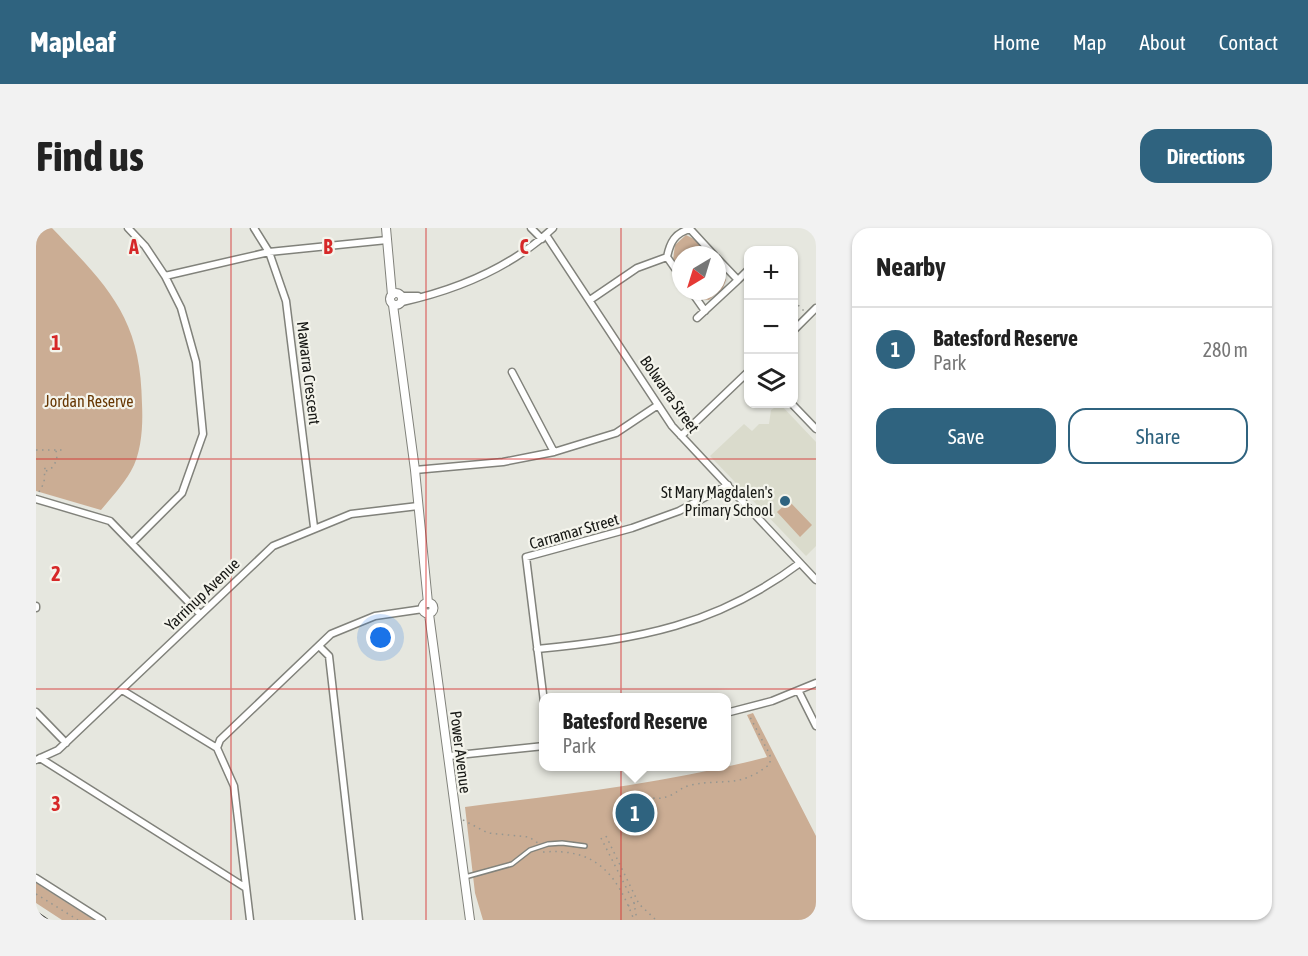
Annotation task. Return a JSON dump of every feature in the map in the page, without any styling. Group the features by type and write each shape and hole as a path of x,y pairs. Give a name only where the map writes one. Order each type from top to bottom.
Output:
{"street":[{"path":"128,228 145,246 165,276 181,308 196,362 203,434 182,493 132,543"},
{"name":"Mawarra Crescent","path":"254,228 269,252 286,301 314,527"},
{"name":"Power Avenue","path":"386,228 391,271 398,299 397,327 415,470 426,608 470,920"},
{"name":"Bolwarra Street","path":"531,228 544,237 590,300 658,405 681,436 816,580"},
{"path":"398,299 445,292 512,260 553,228"},
{"path":"672,264 667,257 670,241 682,232 690,229 706,246"},
{"path":"165,276 269,252 387,240"},
{"path":"590,300 637,268 667,257"},
{"path":"726,267 738,280"},
{"path":"697,318 744,274"},
{"path":"697,300 705,311"},
{"path":"798,326 816,308"},
{"path":"512,372 554,452"},
{"path":"681,436 744,376"},
{"path":"415,470 503,462 554,452 616,433 658,405"},
{"path":"796,408 816,429"},
{"name":"Carramar Street","path":"542,693 526,557 632,528 679,511 728,485"},
{"path":"37,499 110,521 200,614"},
{"name":"Yarrinup Avenue","path":"38,759 58,750 66,743 273,546 314,527 351,514 418,506"},
{"path":"537,649 651,634 695,621 770,586 800,563"},
{"path":"217,748 220,740 332,634 375,615 426,608"},
{"path":"319,646 329,656 359,920"},
{"path":"731,712 799,692 816,683"},
{"path":"123,690 217,748 234,786 250,920"},
{"path":"799,692 816,726"},
{"path":"36,712 66,743"},
{"path":"448,756 539,746"},
{"path":"38,759 246,888"},
{"path":"36,878 102,920"},
{"name":"Power Avenue","path":"465,893 465,920"}],"lane":[{"path":"463,878 513,864 530,850 540,847 562,843 585,846"}],"path":[{"path":"798,305 809,315"},
{"path":"36,450 62,450"},
{"path":"45,471 51,469 55,463 56,450"},
{"path":"37,499 44,483 45,467"},
{"path":"618,806 622,798 630,793 658,798 668,797 692,784 731,783 754,776 770,764 770,755 746,708"},
{"path":"456,821 467,820 488,833 536,839 540,836"},
{"path":"606,836 638,902 656,920"},
{"path":"601,838 634,903 635,919"},
{"path":"536,839 544,853 565,850 590,859 612,878 635,919"},
{"path":"619,872 624,870"},
{"path":"36,894 78,920"},
{"path":"628,906 638,902"}],"shaded area":[{"name":"St Mary Magdalen's Primary School","path":"784,408 816,442 816,546 806,556 710,456 744,424 752,431 759,424 769,424 771,410"}],"green space":[{"name":"Jordan Reserve","path":"36,228 52,228 90,268 118,306 135,348 142,404 140,447 131,471 101,510 36,491"},
{"path":"686,235 701,246 675,246"},
{"path":"789,501 812,525 800,537 777,512"},
{"path":"753,713 816,836 816,920 483,920 475,893 465,807 655,781 706,771 731,771 731,766 767,757 747,715"},
{"path":"36,883 94,920 62,920 36,903"}],"railway":[{"path":"36,913 46,920"}],"place":[{"name":"St Mary Magdalen's Primary School","path":"785,501"},
{"name":"Batesford Reserve","path":"635,813"}]}
